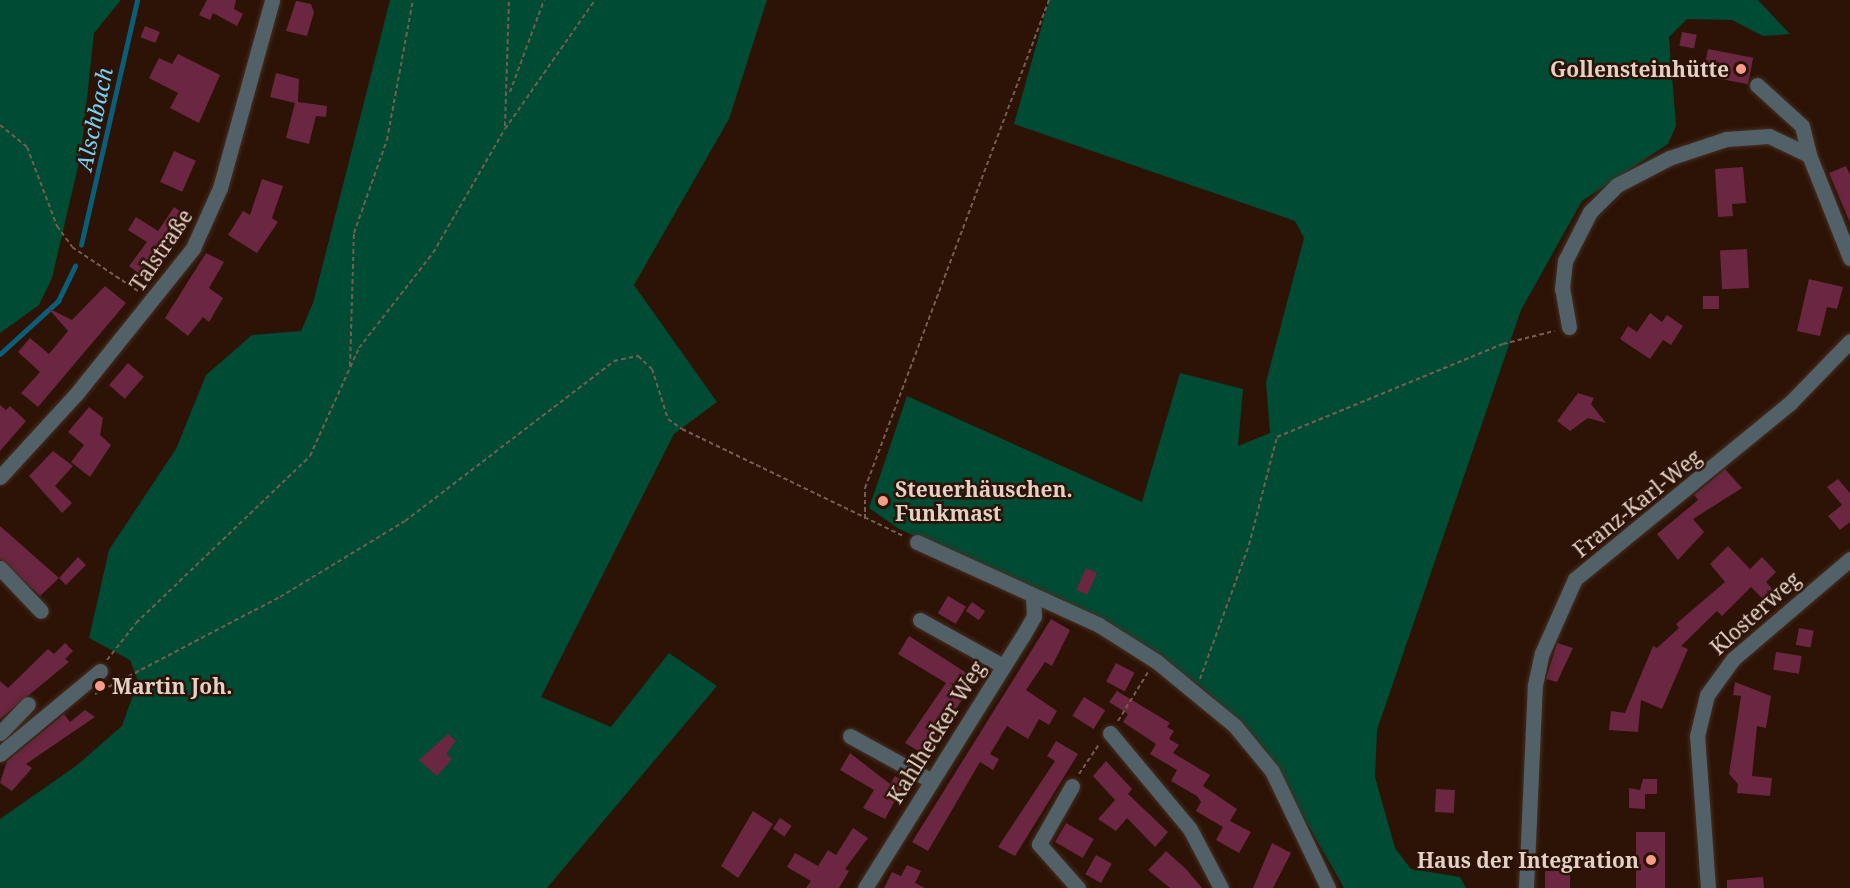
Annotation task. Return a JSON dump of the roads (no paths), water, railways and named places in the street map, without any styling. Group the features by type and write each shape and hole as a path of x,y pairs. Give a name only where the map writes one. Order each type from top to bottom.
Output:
{"street":[{"name":"Talstraße","path":"0,477 154,301 207,222 272,0"},
{"path":"1757,85 1786,105 1802,126 1809,155 1850,258"},
{"path":"1569,327 1558,290 1565,261 1590,212 1617,185 1701,146 1769,136 1809,155"},
{"name":"Franz-Karl-Weg","path":"1526,888 1535,685 1542,653 1575,579 1790,403 1850,341"},
{"path":"917,542 1033,596 1059,603 1156,661 1235,726 1272,771 1328,888"},
{"name":"Klosterweg","path":"1708,888 1697,736 1707,694 1734,659 1850,559"},
{"path":"0,568 41,611"},
{"name":"Kahlhecker Weg","path":"865,888 1034,616 1033,596"},
{"path":"920,620 1003,666"},
{"path":"0,754 72,697 100,671"},
{"path":"0,732 28,704"},
{"path":"1110,733 1190,829 1221,888"},
{"path":"850,735 930,780"},
{"path":"1072,786 1039,844 1078,888"}],"waterway":[{"name":"Alschbach","path":"81,245 137,0"},
{"name":"Alschbach","path":"0,354 58,301 75,266"}],"place":[{"name":"Gollensteinhütte","path":"1741,69"},
{"name":"Steuerhäuschen. Funkmast","path":"883,501"},
{"name":"Martin Joh.","path":"100,686"},
{"name":"Haus der Integration","path":"1651,860"}]}
